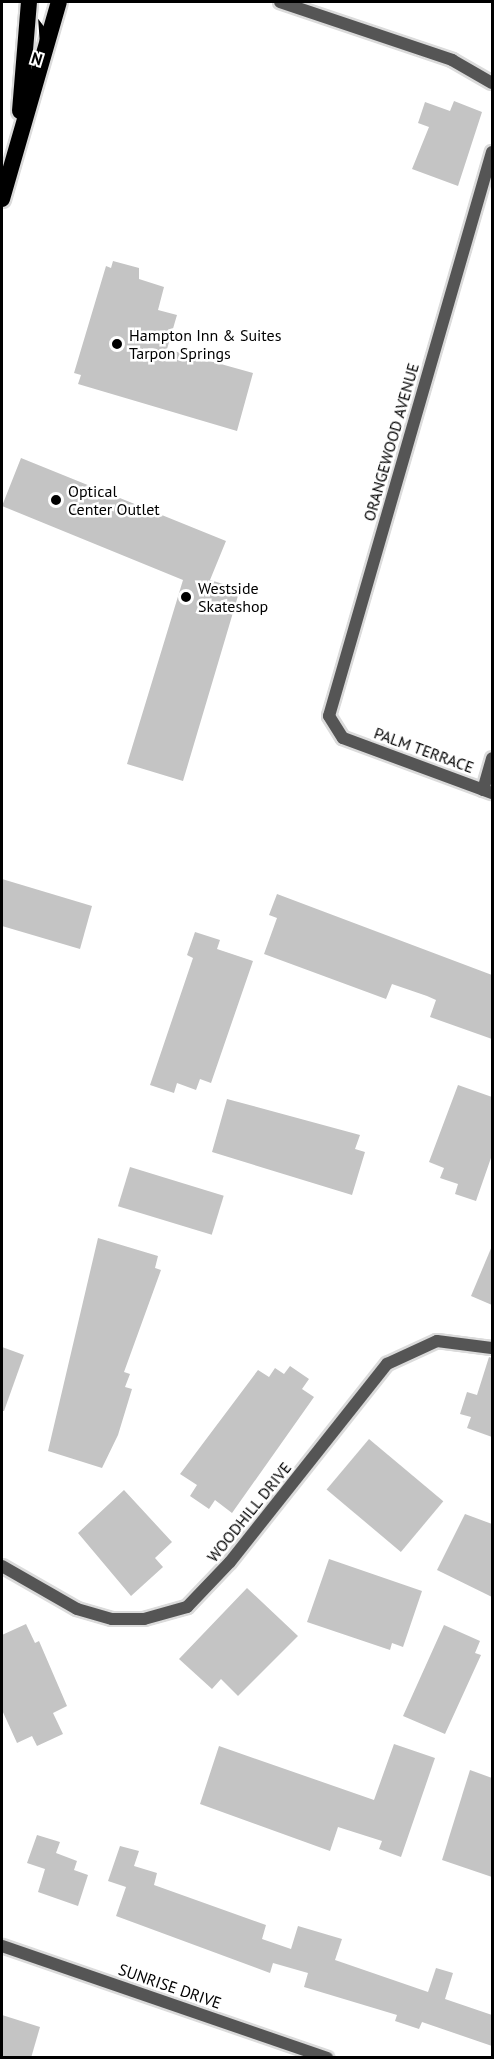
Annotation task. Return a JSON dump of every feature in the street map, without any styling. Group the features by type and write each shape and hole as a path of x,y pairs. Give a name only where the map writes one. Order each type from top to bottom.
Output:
{"highway":[{"path":"18,142 29,2"},
{"path":"2,199 58,2"}],"street":[{"path":"280,2 452,60 492,83"},
{"name":"ORANGEWOOD AVENUE","path":"343,738 328,716 492,152"},
{"name":"PALM TERRACE","path":"343,738 488,792"},
{"path":"488,792 492,758"},
{"name":"WOODHILL DRIVE","path":"2,1566 77,1609 112,1619 144,1619 187,1607 224,1570 387,1364 437,1341 492,1348"},
{"name":"SUNRISE DRIVE","path":"2,1946 327,2058"}],"building":[{"path":"454,101 482,112 458,186 412,169 429,127 418,123 425,102 450,111"},
{"name":"Hampton Inn & Suites Tarpon Springs","path":"113,261 139,268 139,279 164,287 158,310 177,315 167,349 253,373 237,431 78,384 81,375 74,373 106,266 111,268"},
{"path":"21,458 226,541 210,580 240,589 183,781 127,764 183,580 2,506"},
{"path":"2,879 92,906 80,949 2,926"},
{"path":"277,894 492,975 492,1039 430,1017 436,1000 427,996 392,984 386,999 264,954 277,918 269,915"},
{"path":"195,932 220,940 217,949 253,961 211,1083 200,1079 196,1090 177,1083 174,1093 150,1085 193,958 187,955"},
{"path":"458,1085 492,1097 492,1155 476,1201 455,1194 458,1184 440,1178 444,1168 429,1162"},
{"path":"227,1099 360,1135 355,1149 365,1152 352,1195 212,1152"},
{"path":"130,1167 224,1196 212,1235 118,1206"},
{"path":"98,1238 158,1256 155,1268 161,1270 124,1372 130,1374 125,1387 132,1389 118,1435 102,1468 48,1451"},
{"path":"492,1246 492,1305 471,1296"},
{"path":"2,1347 24,1355 4,1411 2,1411"},
{"path":"489,1357 492,1358 492,1437 467,1428 471,1417 460,1414 467,1392 477,1395"},
{"path":"290,1366 309,1379 302,1389 314,1397 232,1513 215,1500 209,1509 190,1496 197,1485 180,1474 258,1370 269,1377 275,1368 284,1374"},
{"path":"369,1439 443,1501 401,1552 327,1490"},
{"path":"124,1490 172,1542 155,1558 163,1567 131,1596 78,1533"},
{"path":"465,1514 492,1524 492,1597 437,1570"},
{"path":"329,1559 422,1591 403,1647 392,1643 390,1650 307,1622"},
{"path":"247,1588 298,1636 238,1696 221,1679 212,1689 179,1659"},
{"path":"26,1624 35,1643 39,1641 67,1706 53,1713 63,1734 37,1746 32,1736 17,1743 2,1710 2,1635"},
{"path":"444,1625 480,1641 475,1653 481,1655 445,1734 403,1716"},
{"path":"394,1744 435,1758 401,1857 379,1849 382,1841 338,1827 330,1851 200,1804 219,1746 374,1800"},
{"path":"470,1770 492,1778 492,1877 442,1860"},
{"path":"37,1835 60,1842 56,1853 77,1861 74,1870 88,1875 78,1906 38,1892 45,1869 27,1863"},
{"path":"120,1846 139,1851 134,1866 157,1873 154,1885 266,1925 262,1939 291,1949 298,1926 342,1939 335,1960 428,1992 436,1968 453,1973 445,1999 492,2015 492,2046 422,2022 419,2029 395,2021 397,2015 304,1987 308,1973 273,1963 270,1973 116,1916 126,1887 108,1881"},
{"path":"2,2015 40,2027 31,2058 2,2058"}],"place":[{"name":"Hampton Inn & Suites Tarpon Springs","path":"117,344"},
{"name":"Optical Center Outlet","path":"56,500"},
{"name":"Westside Skateshop","path":"186,597"}]}
